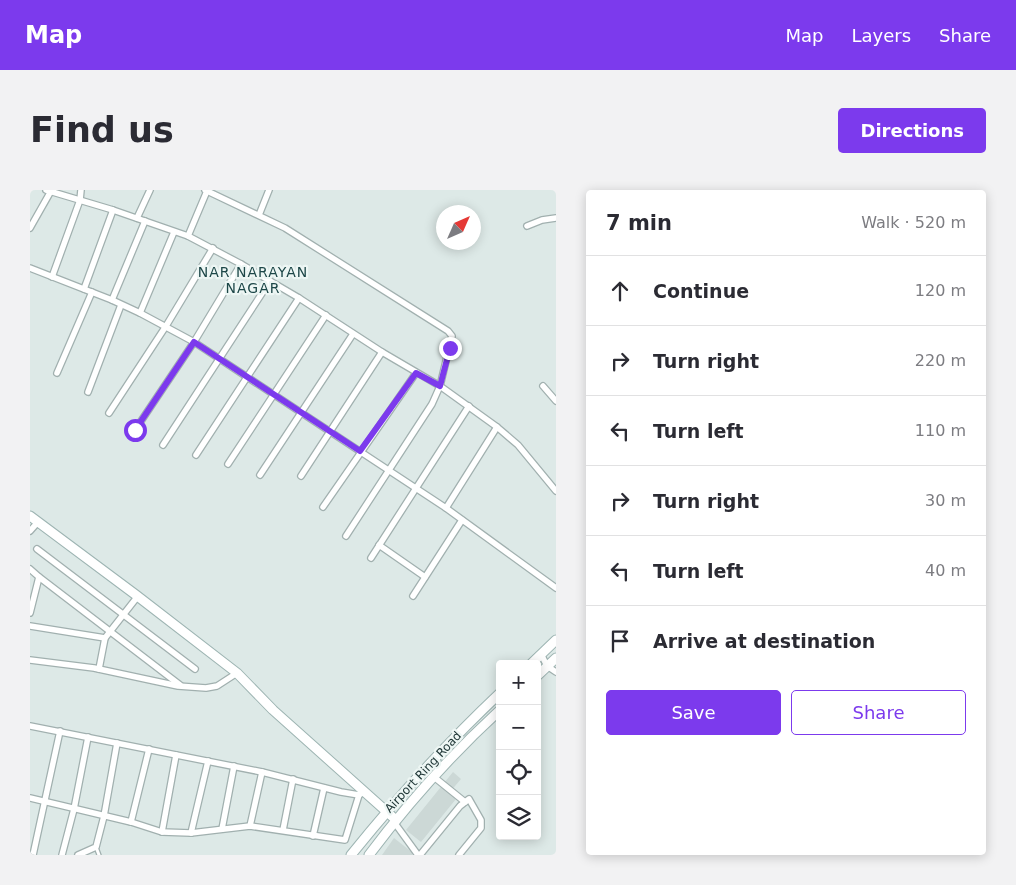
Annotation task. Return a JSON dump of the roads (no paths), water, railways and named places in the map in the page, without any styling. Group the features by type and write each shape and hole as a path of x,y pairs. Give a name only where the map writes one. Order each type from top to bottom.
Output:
{"main road":[{"path":"34,519 138,596 237,674 362,794 395,821"},
{"path":"535,660 556,640"},
{"path":"541,672 556,658"},
{"name":"Airport Ring Road","path":"351,855 386,812 468,724 496,697"},
{"name":"Airport Ring Road","path":"369,855 395,821 434,777 496,714"}],"street":[{"path":"30,227 48,190 137,218 188,236 213,248 299,298 469,406 498,427 518,445 556,491"},
{"path":"52,277 80,200 81,190"},
{"path":"137,218 150,190"},
{"path":"259,215 269,190"},
{"path":"188,236 209,191 285,228 448,331 452,336 440,386 426,414 346,536"},
{"path":"84,289 113,210"},
{"path":"527,226 542,220 556,218"},
{"path":"112,300 145,221"},
{"path":"140,313 174,232"},
{"path":"109,413 166,326 213,248"},
{"path":"135,430 194,342 241,264"},
{"path":"30,268 112,300 194,342 446,508 556,588"},
{"path":"163,445 270,281"},
{"path":"57,373 92,292"},
{"path":"196,455 299,298"},
{"path":"88,392 121,305"},
{"path":"228,464 326,315"},
{"path":"260,474 353,334"},
{"path":"301,476 382,352"},
{"path":"323,507 360,451 416,373"},
{"path":"543,386 556,401"},
{"path":"371,558 469,406"},
{"path":"446,508 498,427"},
{"path":"30,531 34,519"},
{"path":"413,596 462,520"},
{"path":"379,545 426,576"},
{"path":"37,549 195,669"},
{"path":"30,569 109,632 182,686"},
{"path":"30,613 38,577"},
{"path":"99,669 105,638 138,596"},
{"path":"30,626 105,638"},
{"path":"541,654 547,666 556,672"},
{"path":"30,660 99,669 182,686 206,688 217,686 237,674"},
{"path":"30,727 234,766 324,788 362,794 345,840 250,826 191,833 162,832 131,822 30,798"},
{"path":"33,855 33,836 45,803 60,732"},
{"path":"62,855 74,809 88,737"},
{"path":"78,855 96,848 104,816 117,743"},
{"path":"131,822 149,749"},
{"path":"162,832 176,755"},
{"path":"191,833 208,761"},
{"path":"222,830 234,766"},
{"path":"250,826 262,772"},
{"path":"434,777 465,802"},
{"path":"283,830 293,779"},
{"path":"313,836 324,788"},
{"path":"395,821 419,855 460,806 469,799 481,820 481,828 459,855"}],"lane":[{"path":"96,848 99,855"}],"district":[{"name":"NAR NARAYAN NAGAR","path":"253,280"}]}
